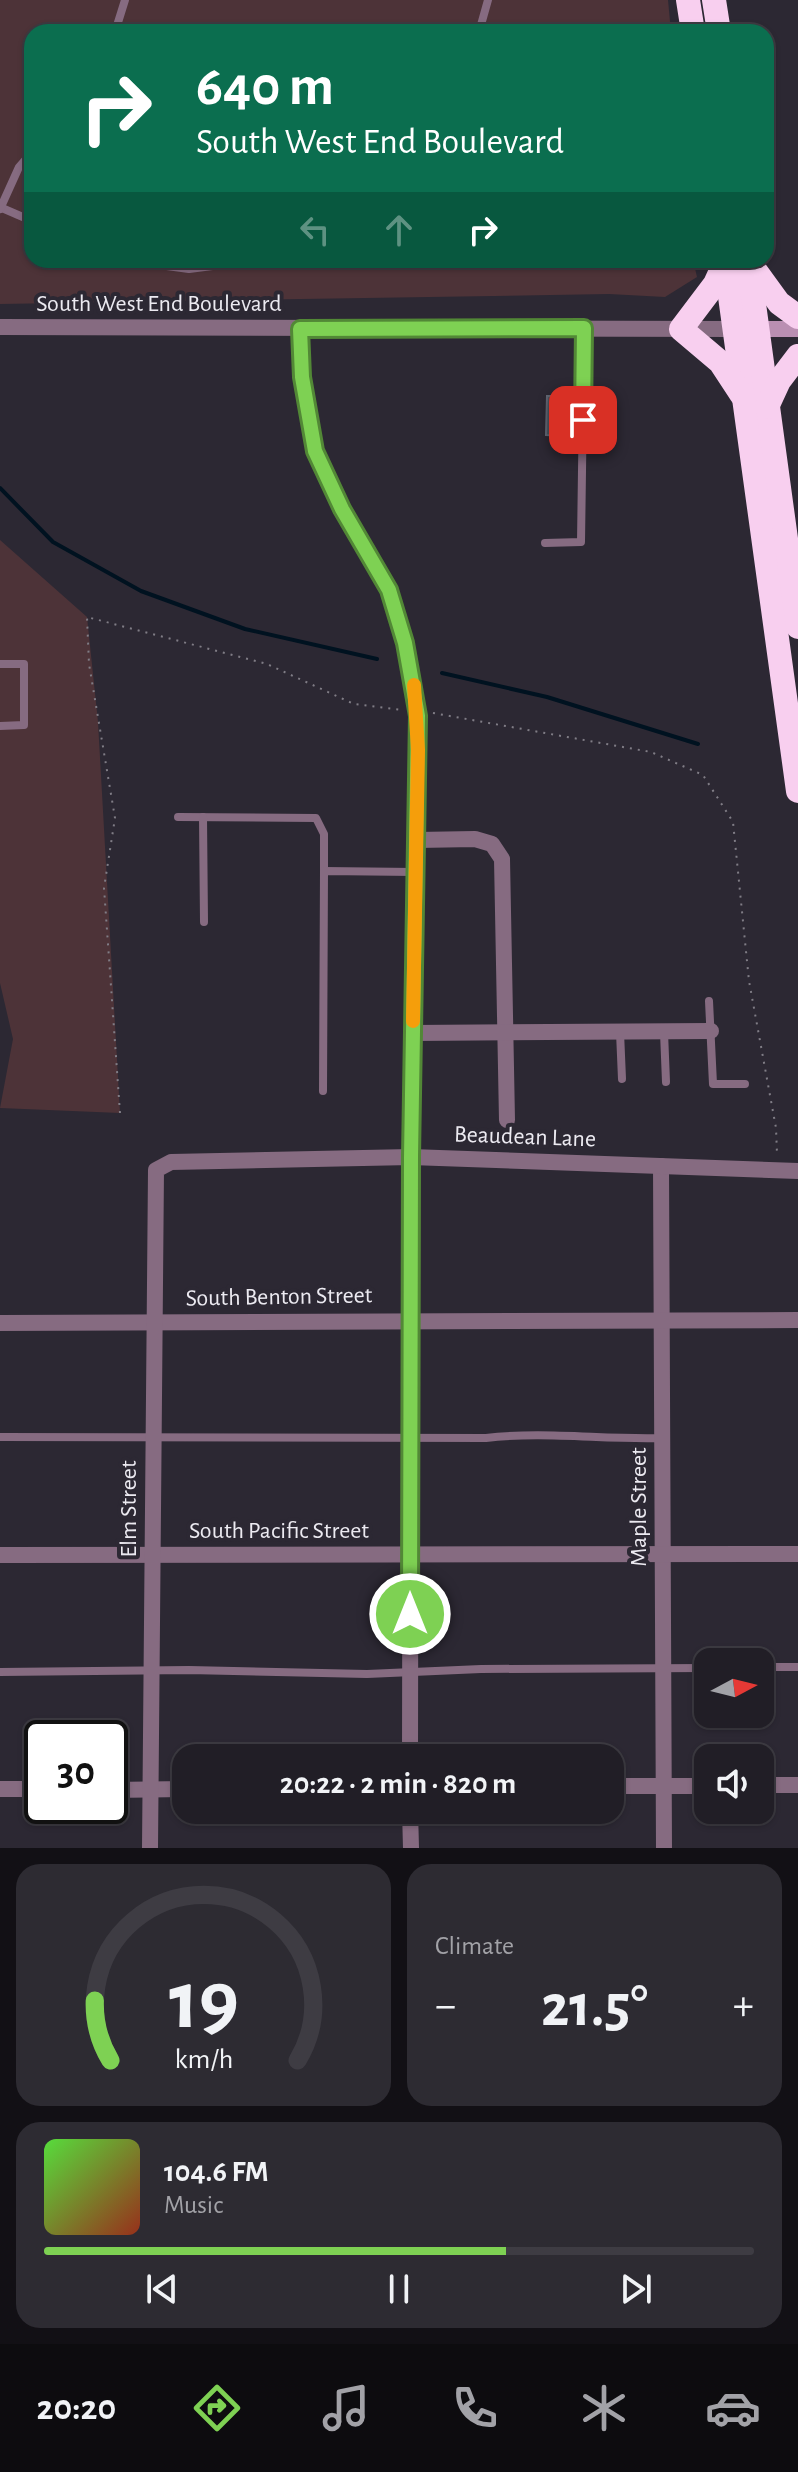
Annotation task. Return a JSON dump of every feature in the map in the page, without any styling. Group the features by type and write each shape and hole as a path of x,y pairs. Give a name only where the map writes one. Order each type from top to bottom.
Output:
{"highway":[{"path":"688,0 692,24"},
{"path":"714,0 718,24"},
{"path":"730,268 681,329 720,362 744,399"},
{"path":"737,268 746,329 767,407 798,627"},
{"path":"743,268 798,317"},
{"path":"746,329 744,399 798,791"},
{"path":"767,407 779,381 798,356"}],"street":[{"name":"South West End Boulevard","path":"0,327 798,329"},
{"path":"300,329 302,377 315,451 342,509 389,590 405,643 418,711 411,1157 410,1744"},
{"path":"417,840 475,839 492,844 502,859 507,1120"},
{"path":"413,1033 711,1031"},
{"name":"Beaudean Lane","path":"156,1170 171,1162 411,1157 798,1171"},
{"name":"Maple Street","path":"661,1166 664,1848"},
{"name":"Elm Street","path":"150,1848 154,1672 156,1170"},
{"name":"South Benton Street","path":"0,1323 664,1318 798,1320"},
{"name":"South Pacific Street","path":"0,1555 798,1554"},
{"path":"774,1785 798,1785"},
{"path":"624,1786 694,1786"},
{"path":"0,1789 24,1789"},
{"path":"128,1790 172,1789"},
{"path":"410,1824 411,1848"}],"lane":[{"path":"118,24 125,0"},
{"path":"481,24 488,0"},
{"path":"24,161 1,208 24,218"},
{"path":"545,543 581,542 584,328"},
{"path":"0,664 24,664 24,725 0,726"},
{"path":"178,817 316,818 324,834 323,1091"},
{"path":"203,817 204,922"},
{"path":"324,871 416,872"},
{"path":"709,1001 713,1084 745,1084"},
{"path":"620,1031 622,1079"},
{"path":"664,1031 666,1082"},
{"path":"0,1437 486,1438 525,1434 617,1440 664,1438"},
{"path":"774,1667 798,1667"},
{"path":"0,1672 63,1669 410,1673 481,1669 694,1669"}],"path":[{"path":"120,1113 104,888 115,818 89,664 87,617 267,664 354,704 418,711 651,752 703,775 733,822 749,981 776,1128 778,1169"}],"shaded area":[{"path":"0,0 668,0 670,24 24,24 24,268 695,268 697,277 665,297 609,294 0,304"},
{"path":"0,540 87,617 98,722 120,1113 0,1108 13,1039 0,983"}],"building":[{"path":"547,396 571,396 569,436 546,435"}],"waterway":[{"path":"0,488 53,542 141,591 245,629 377,659"},
{"path":"442,673 547,697 698,744"}],"slow traffic":[{"path":"413,1021 418,750 414,685"}],"route":[{"path":"410,1614 411,1157 418,716 414,681 389,590 342,509 315,451 302,377 300,329 584,328 583,420"}]}
